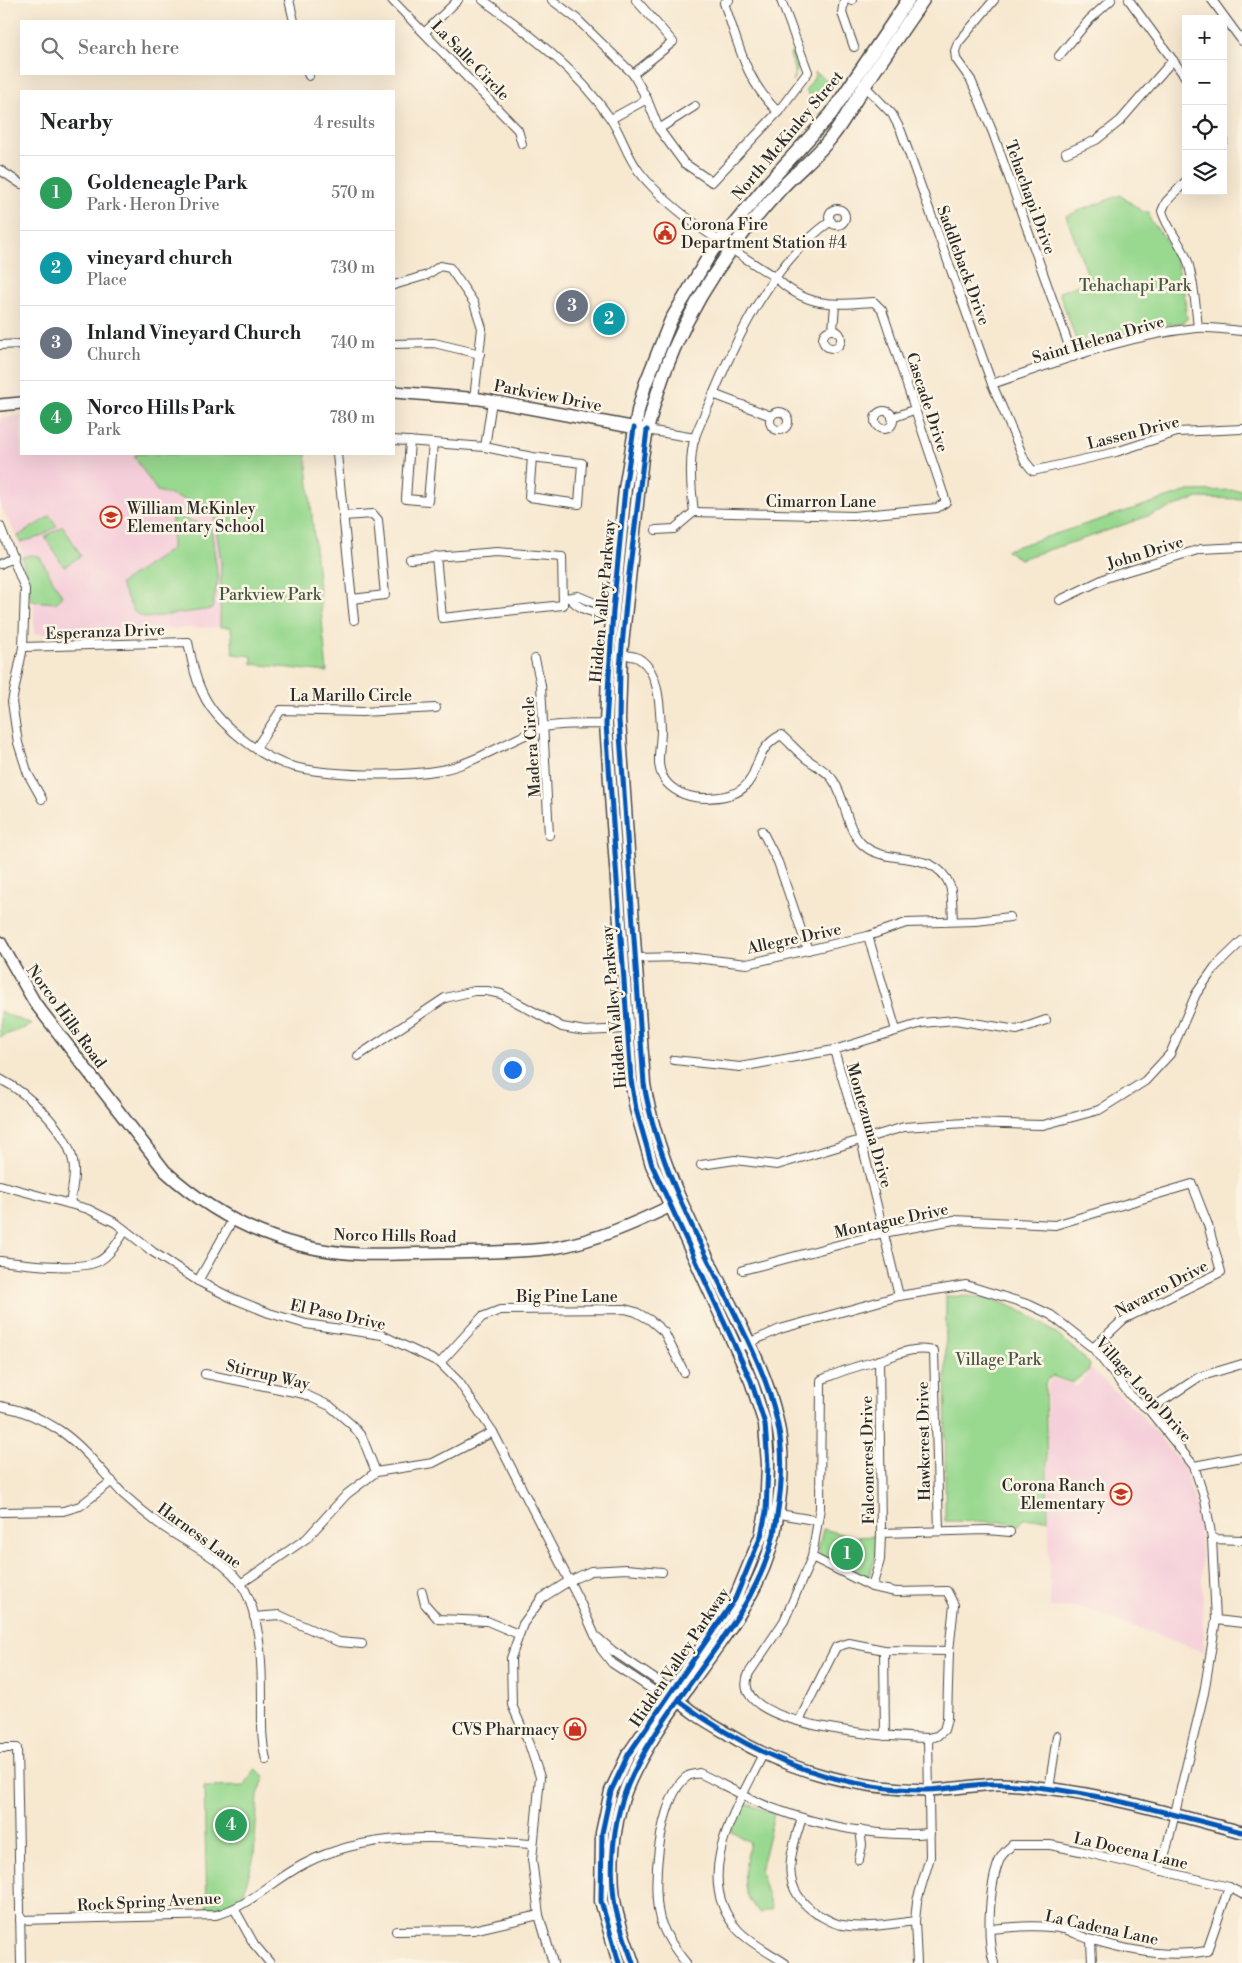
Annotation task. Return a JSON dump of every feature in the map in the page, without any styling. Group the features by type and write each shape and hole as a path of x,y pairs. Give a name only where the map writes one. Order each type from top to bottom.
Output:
{"main road":[{"name":"North McKinley Street","path":"640,429 683,326 726,244 833,136 861,82 908,0"},
{"name":"North McKinley Street","path":"861,82 923,0"},
{"name":"Hidden Valley Parkway","path":"633,1963 621,1929 614,1899 614,1835 624,1795 639,1762 679,1701 746,1606 774,1539 765,1424 751,1381 675,1204 648,1109 641,1059 618,720 621,654 640,429"},
{"name":"Hidden Valley Parkway","path":"619,1963 601,1901 602,1833 611,1791 628,1756 668,1694 735,1599 772,1513 781,1464 778,1422 764,1376 749,1342 652,1164 636,1109 626,1029 606,724 609,611 625,489 640,429"},
{"path":"609,611 618,610 622,594 628,582"},
{"path":"620,668 614,679 613,714 611,720 606,724 613,734 616,772 622,780"}],"street":[{"path":"289,0 294,20"},
{"name":"La Salle Circle","path":"392,0 518,130 522,144"},
{"path":"425,32 458,0"},
{"path":"484,0 544,44 580,79 611,120 641,174 676,208 776,278 790,292 803,298 835,305 833,330"},
{"path":"552,0 578,19 633,74 647,99 659,129 684,163 712,182 778,112 808,72 781,0"},
{"path":"633,74 673,42 636,0"},
{"path":"844,0 842,13 854,47"},
{"name":"Tehachapi Drive","path":"994,0 958,43 955,51 956,59 971,80 993,133 1073,357"},
{"path":"1058,56 1089,20 1111,0"},
{"path":"1129,0 1182,72"},
{"path":"1212,0 1242,41"},
{"path":"727,2 748,73 761,95 778,112"},
{"path":"1066,153 1096,140 1120,121 1173,60"},
{"name":"Saddleback Drive","path":"861,82 892,114 902,131 992,384 1025,461 1033,471"},
{"path":"611,120 647,99"},
{"path":"659,129 695,106"},
{"path":"0,170 20,183"},
{"path":"1182,185 1166,202 1162,211 1165,221 1176,235 1188,262 1198,328"},
{"path":"656,530 674,529 694,512 692,482 695,438 735,343 776,278 797,251 830,221"},
{"path":"395,285 427,275 440,266 450,268 474,303 482,328 474,398"},
{"name":"Cascade Drive","path":"835,305 874,302 882,310 946,502"},
{"name":"Saint Helena Drive","path":"992,384 1073,357 1152,335 1198,328 1242,331"},
{"path":"395,344 434,343 480,354"},
{"path":"0,345 20,344"},
{"name":"Parkview Drive","path":"395,392 474,398 695,438"},
{"path":"713,394 771,416"},
{"path":"485,447 492,401"},
{"path":"0,406 20,403"},
{"path":"892,418 916,409"},
{"name":"Lassen Drive","path":"1033,471 1116,452 1177,432 1242,429"},
{"path":"395,440 485,447 532,458 582,464 579,504 529,497 532,458"},
{"path":"410,441 406,499 428,501 433,443"},
{"path":"337,455 354,620"},
{"name":"Cimarron Lane","path":"694,512 853,516 937,508 946,502"},
{"path":"343,516 373,514 378,520 385,595 352,599"},
{"path":"0,526 14,557 25,590 23,647 12,702 18,743 28,774 42,799"},
{"name":"John Drive","path":"1060,600 1108,577 1201,549 1242,547"},
{"path":"410,559 436,556 497,552 562,557 566,598 563,605 442,618 436,556"},
{"path":"0,564 14,557"},
{"path":"566,598 578,596 609,611"},
{"path":"566,598 581,608 600,614 609,611"},
{"path":"581,608 584,599"},
{"name":"Esperanza Drive","path":"23,647 188,642 196,679 205,699 229,728 256,748"},
{"path":"621,654 636,658 644,663 657,685 660,730 657,756 660,771 667,783 678,792 690,796 714,798 739,792 753,777 759,757 769,742 781,735 805,758 821,768 833,780 854,833 861,843 875,852 921,860 941,872 950,886 953,920"},
{"name":"Madera Circle","path":"534,659 541,685 549,835"},
{"name":"La Marillo Circle","path":"256,748 281,710 362,712 436,708"},
{"path":"256,748 268,757 290,766 320,771 378,774 442,770 499,749 544,727 606,724"},
{"path":"762,831 778,862 808,950"},
{"name":"Allegre Drive","path":"634,958 686,957 747,964 868,936 906,923 953,920 976,921 1010,917"},
{"path":"868,936 896,1030"},
{"path":"701,1165 734,1160 777,1165 904,1127 965,1122 1043,1125 1099,1110 1144,1081 1170,1054 1196,994 1215,967 1242,941"},
{"name":"Norco Hills Road","path":"0,942 35,1003 146,1149 165,1171 189,1193 232,1221 295,1245 330,1251 361,1254 525,1251 588,1239 675,1204"},
{"path":"358,1056 445,998 474,991 501,994 562,1027 585,1031 626,1029"},
{"path":"674,1060 740,1067 834,1050 922,1023 955,1020 1017,1030 1046,1020"},
{"name":"Montezuma Drive","path":"834,1050 861,1140 899,1296"},
{"path":"0,1079 16,1087 33,1102 65,1141 74,1167 70,1204"},
{"name":"Montague Drive","path":"743,1270 884,1234 954,1220 1055,1225 1192,1184 1208,1225 1221,1272"},
{"name":"El Paso Drive","path":"0,1185 88,1209 125,1231 153,1252 198,1281 232,1298 270,1313 306,1324 382,1335 440,1363 459,1382 493,1432 596,1636 668,1694"},
{"path":"198,1281 232,1221"},
{"path":"0,1261 38,1266 91,1264 104,1258 125,1231"},
{"name":"Navarro Drive","path":"1093,1348 1124,1319 1221,1272"},
{"name":"Village Loop Drive","path":"736,1348 780,1329 899,1296 966,1285 1030,1305 1051,1315 1093,1348 1131,1396 1149,1410 1194,1466 1205,1500 1212,1539 1216,1620 1204,1693 1161,1871"},
{"name":"Big Pine Lane","path":"440,1363 482,1317 500,1310 625,1309 650,1320 664,1332 684,1372"},
{"name":"Hawkcrest Drive","path":"879,1360 904,1351 921,1348 934,1351 939,1531"},
{"path":"812,1557 872,1587 896,1592 948,1592 954,1605 949,1651 947,1719 944,1730 937,1736 928,1738 843,1732 799,1721 766,1708 752,1698 746,1690 745,1681 784,1621 812,1557 819,1521 822,1444 821,1380 846,1368 879,1360"},
{"name":"Falconcrest Drive","path":"872,1587 880,1560 881,1533 879,1360"},
{"path":"1149,1410 1199,1377 1242,1364"},
{"name":"Stirrup Way","path":"205,1374 304,1394 330,1406 352,1424 362,1437 376,1472"},
{"name":"Harness Lane","path":"0,1406 41,1419 63,1433 158,1523 227,1568 242,1583 254,1617 262,1679 262,1744 266,1760"},
{"path":"242,1583 307,1538 347,1494 376,1472 433,1463 493,1432"},
{"path":"1194,1466 1242,1457"},
{"path":"2,1512 63,1511 80,1506 112,1481"},
{"path":"772,1513 819,1521"},
{"path":"881,1533 939,1531 1010,1532"},
{"path":"1212,1539 1242,1540"},
{"path":"553,1963 539,1915 535,1891 532,1844 540,1777 530,1744 512,1705 511,1658 518,1634 542,1598 569,1581 591,1571 604,1569 662,1572"},
{"path":"422,1592 425,1604 438,1619 487,1621 518,1634"},
{"path":"254,1617 279,1615 339,1642 362,1644"},
{"path":"1216,1620 1242,1623"},
{"path":"799,1721 836,1647 849,1643 884,1650 949,1651"},
{"path":"884,1650 884,1736"},
{"path":"668,1694 699,1716 763,1754 806,1771 854,1783 928,1790 1000,1784 1049,1789 1108,1798 1242,1832"},
{"path":"1049,1789 1057,1736"},
{"path":"917,1963 915,1921 917,1902 930,1857 928,1738"},
{"path":"0,1748 17,1748 21,1963"},
{"path":"763,1754 722,1842 716,1884 722,1909 738,1931 784,1963"},
{"path":"686,1963 661,1924 656,1896 655,1868 670,1803 682,1782 689,1775 699,1773 770,1808 802,1818 860,1830 910,1835 930,1833"},
{"path":"802,1818 790,1857 789,1872 795,1891 810,1909 841,1925 865,1926 915,1921"},
{"path":"859,1860 862,1845 860,1830"},
{"name":"Rock Spring Avenue","path":"20,1920 206,1916 235,1910 304,1864 358,1844 417,1838 532,1844"},
{"name":"La Docena Lane","path":"990,1929 992,1887 1001,1857 1012,1845 1050,1845 1229,1887 1242,1894"},
{"name":"La Cadena Lane","path":"990,1929 1038,1927 1064,1929 1091,1940 1164,1954 1185,1955 1207,1951 1229,1887"},
{"path":"235,1910 254,1944 270,1963"},
{"path":"396,1931 473,1930 539,1915"},
{"path":"990,1929 994,1963"},
{"path":"1091,1940 1092,1963"}],"shaded area":[{"name":"William McKinley Elementary School","path":"20,415 20,455 135,455 135,458 157,491 213,507 221,562 220,627 34,634 34,603 27,563 12,527 0,506 0,419"},
{"name":"Corona Ranch Elementary","path":"1091,1369 1141,1415 1184,1467 1200,1520 1204,1652 1083,1608 1050,1607 1047,1389 1051,1378 1077,1386"}],"green space":[{"path":"792,52 798,68 792,81 795,74 790,54"},
{"path":"815,72 828,81 814,99 805,91 814,78"},
{"name":"Tehachapi Park","path":"1120,195 1143,212 1149,212 1150,220 1165,238 1175,258 1183,285 1187,319 1184,322 1153,327 1083,347 1078,345 1059,292 1090,281 1066,216"},
{"name":"Parkview Park","path":"135,455 306,455 327,672 252,664 252,656 233,654 231,627 220,627 221,562 213,508 157,491 135,458"},
{"path":"1242,490 1242,499 1198,498 1092,536 1020,559 1006,550 1188,491"},
{"path":"172,515 211,527 218,580 212,609 146,618 134,612 120,584 172,549"},
{"path":"50,516 57,526 40,537 20,542 18,536"},
{"path":"63,526 81,556 64,567 45,537"},
{"path":"39,556 62,596 56,603 31,601 22,557"},
{"path":"0,1011 32,1025 0,1037"},
{"name":"Village Park","path":"946,1296 979,1297 1014,1308 1042,1323 1090,1364 1089,1370 1072,1383 1052,1376 1045,1383 1048,1519 1024,1519 1018,1526 1007,1522 945,1521"},
{"path":"823,1529 853,1537 876,1536 876,1555 869,1577 821,1556 818,1550"},
{"path":"255,1769 265,1776 258,1795 254,1856 242,1899 229,1905 207,1909 204,1787 244,1786"},
{"path":"746,1803 774,1814 760,1871 772,1909 760,1913 748,1897 745,1888 744,1880 750,1842 731,1832"}],"water":[{"path":"855,1547 863,1548 865,1552 852,1559 849,1555"}],"cycle path":[{"path":"619,1963 601,1901 602,1833 611,1791 628,1755 735,1599 761,1536 766,1512 768,1465 765,1424 751,1381 652,1165 636,1109 631,1080 606,724 613,611 625,489 634,428"},
{"path":"633,1963 617,1915 614,1899 613,1846 620,1807 632,1776 653,1737 728,1630 756,1585 774,1534 782,1468 779,1432 773,1405 763,1375 678,1196 658,1141 644,1084 619,720 620,668 628,582 647,430"},
{"path":"679,1701 735,1738 765,1753 795,1766 859,1784 926,1790 993,1784 1032,1786 1123,1802 1242,1832"}],"place":[{"name":"Corona Fire Department Station #4","path":"665,233"},
{"name":"Inland Vineyard Church","path":"572,306"},
{"name":"vineyard church","path":"609,319"},
{"name":"William McKinley Elementary School","path":"111,517"},
{"name":"Corona Ranch Elementary","path":"1121,1494"},
{"name":"Goldeneagle Park","path":"847,1554"},
{"name":"CVS Pharmacy","path":"575,1729"},
{"name":"Norco Hills Park","path":"231,1825"}]}
